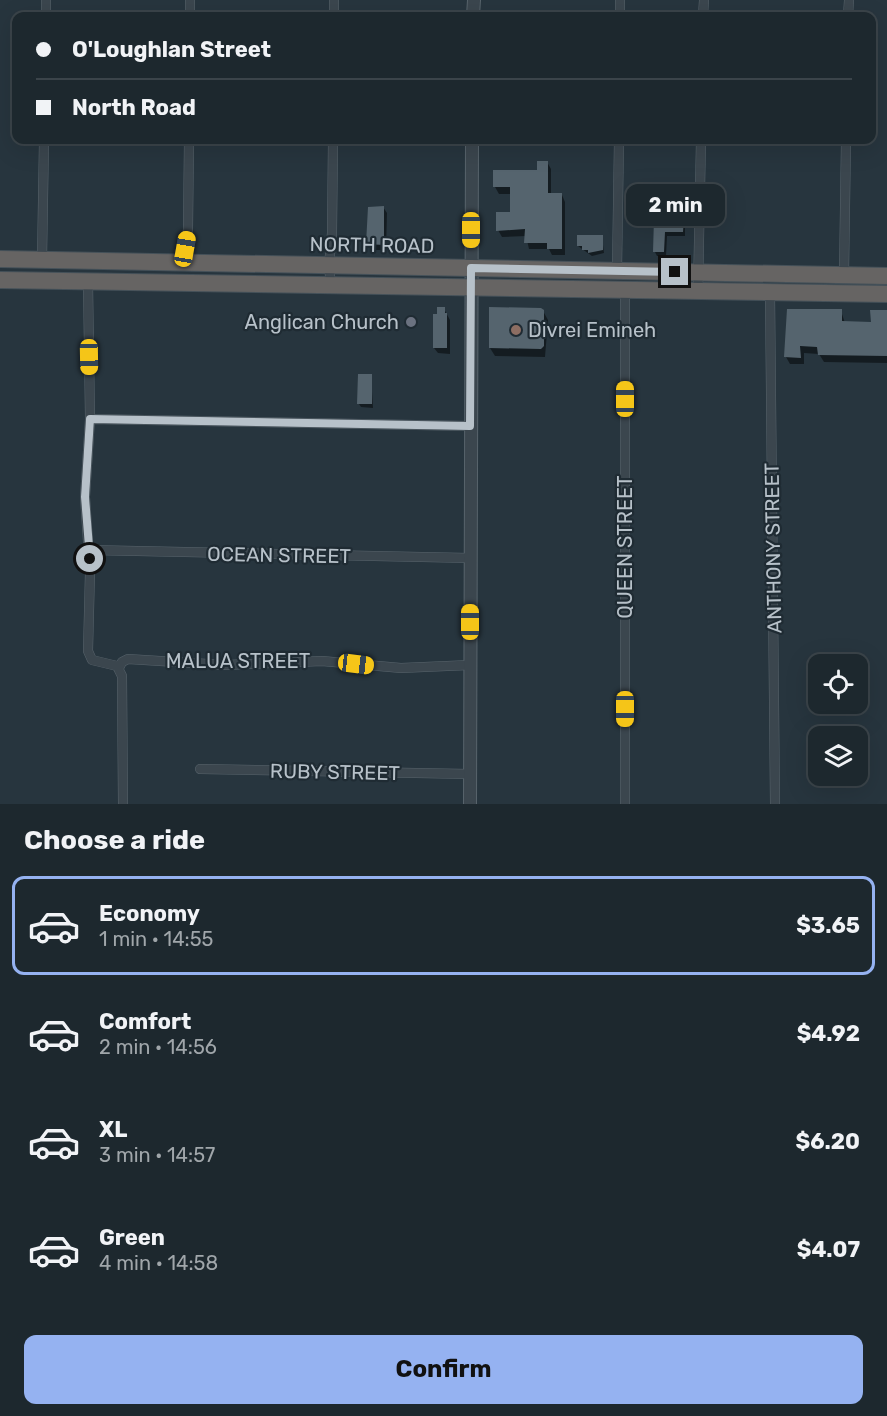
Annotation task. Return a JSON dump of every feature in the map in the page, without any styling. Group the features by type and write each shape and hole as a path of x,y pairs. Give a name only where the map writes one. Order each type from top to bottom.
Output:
{"highway":[{"name":"NORTH ROAD","path":"0,259 887,276"},
{"path":"534,269 534,290"},
{"path":"0,280 887,294"}],"street":[{"path":"42,260 44,144"},
{"path":"187,263 189,144"},
{"path":"331,287 333,144"},
{"path":"470,804 472,144"},
{"path":"617,270 619,144"},
{"path":"698,291 701,144"},
{"path":"844,275 846,144"},
{"path":"88,282 90,419 85,490 89,550 89,656 97,663 119,668 123,680 123,804"},
{"name":"QUEEN STREET","path":"625,290 625,804"},
{"name":"ANTHONY STREET","path":"770,292 775,804"},
{"path":"90,419 470,426"},
{"name":"OCEAN STREET","path":"89,550 470,558"},
{"name":"MALUA STREET","path":"119,668 122,662 128,659 224,664 322,661 401,668 470,665"},
{"name":"RUBY STREET","path":"200,769 470,774"}],"building":[{"path":"537,161 548,161 548,193 562,193 562,249 547,249 547,243 524,243 525,229 496,231 496,212 510,212 510,187 493,187 493,170 537,170"},
{"path":"384,206 384,245 366,244 368,207"},
{"path":"654,218 684,218 683,232 665,232 664,252 653,252"},
{"path":"577,235 603,235 603,250 588,253 588,250 582,250 582,246 577,246"},
{"path":"437,307 445,307 445,313 447,313 447,348 433,348 433,314 437,314"},
{"name":"Divrei Emineh","path":"489,307 541,308 544,310 544,346 541,349 489,348"},
{"path":"787,309 842,309 842,321 871,322 870,310 887,310 887,356 818,355 817,347 800,346 801,358 784,357"},
{"path":"358,374 372,374 372,404 357,404"}],"place":[{"name":"Anglican Church","path":"411,322"},
{"name":"Divrei Emineh","path":"516,330"}],"route":[{"path":"90,559 85,497 90,419 119,419 132,422 470,426 471,268 675,272"}]}
